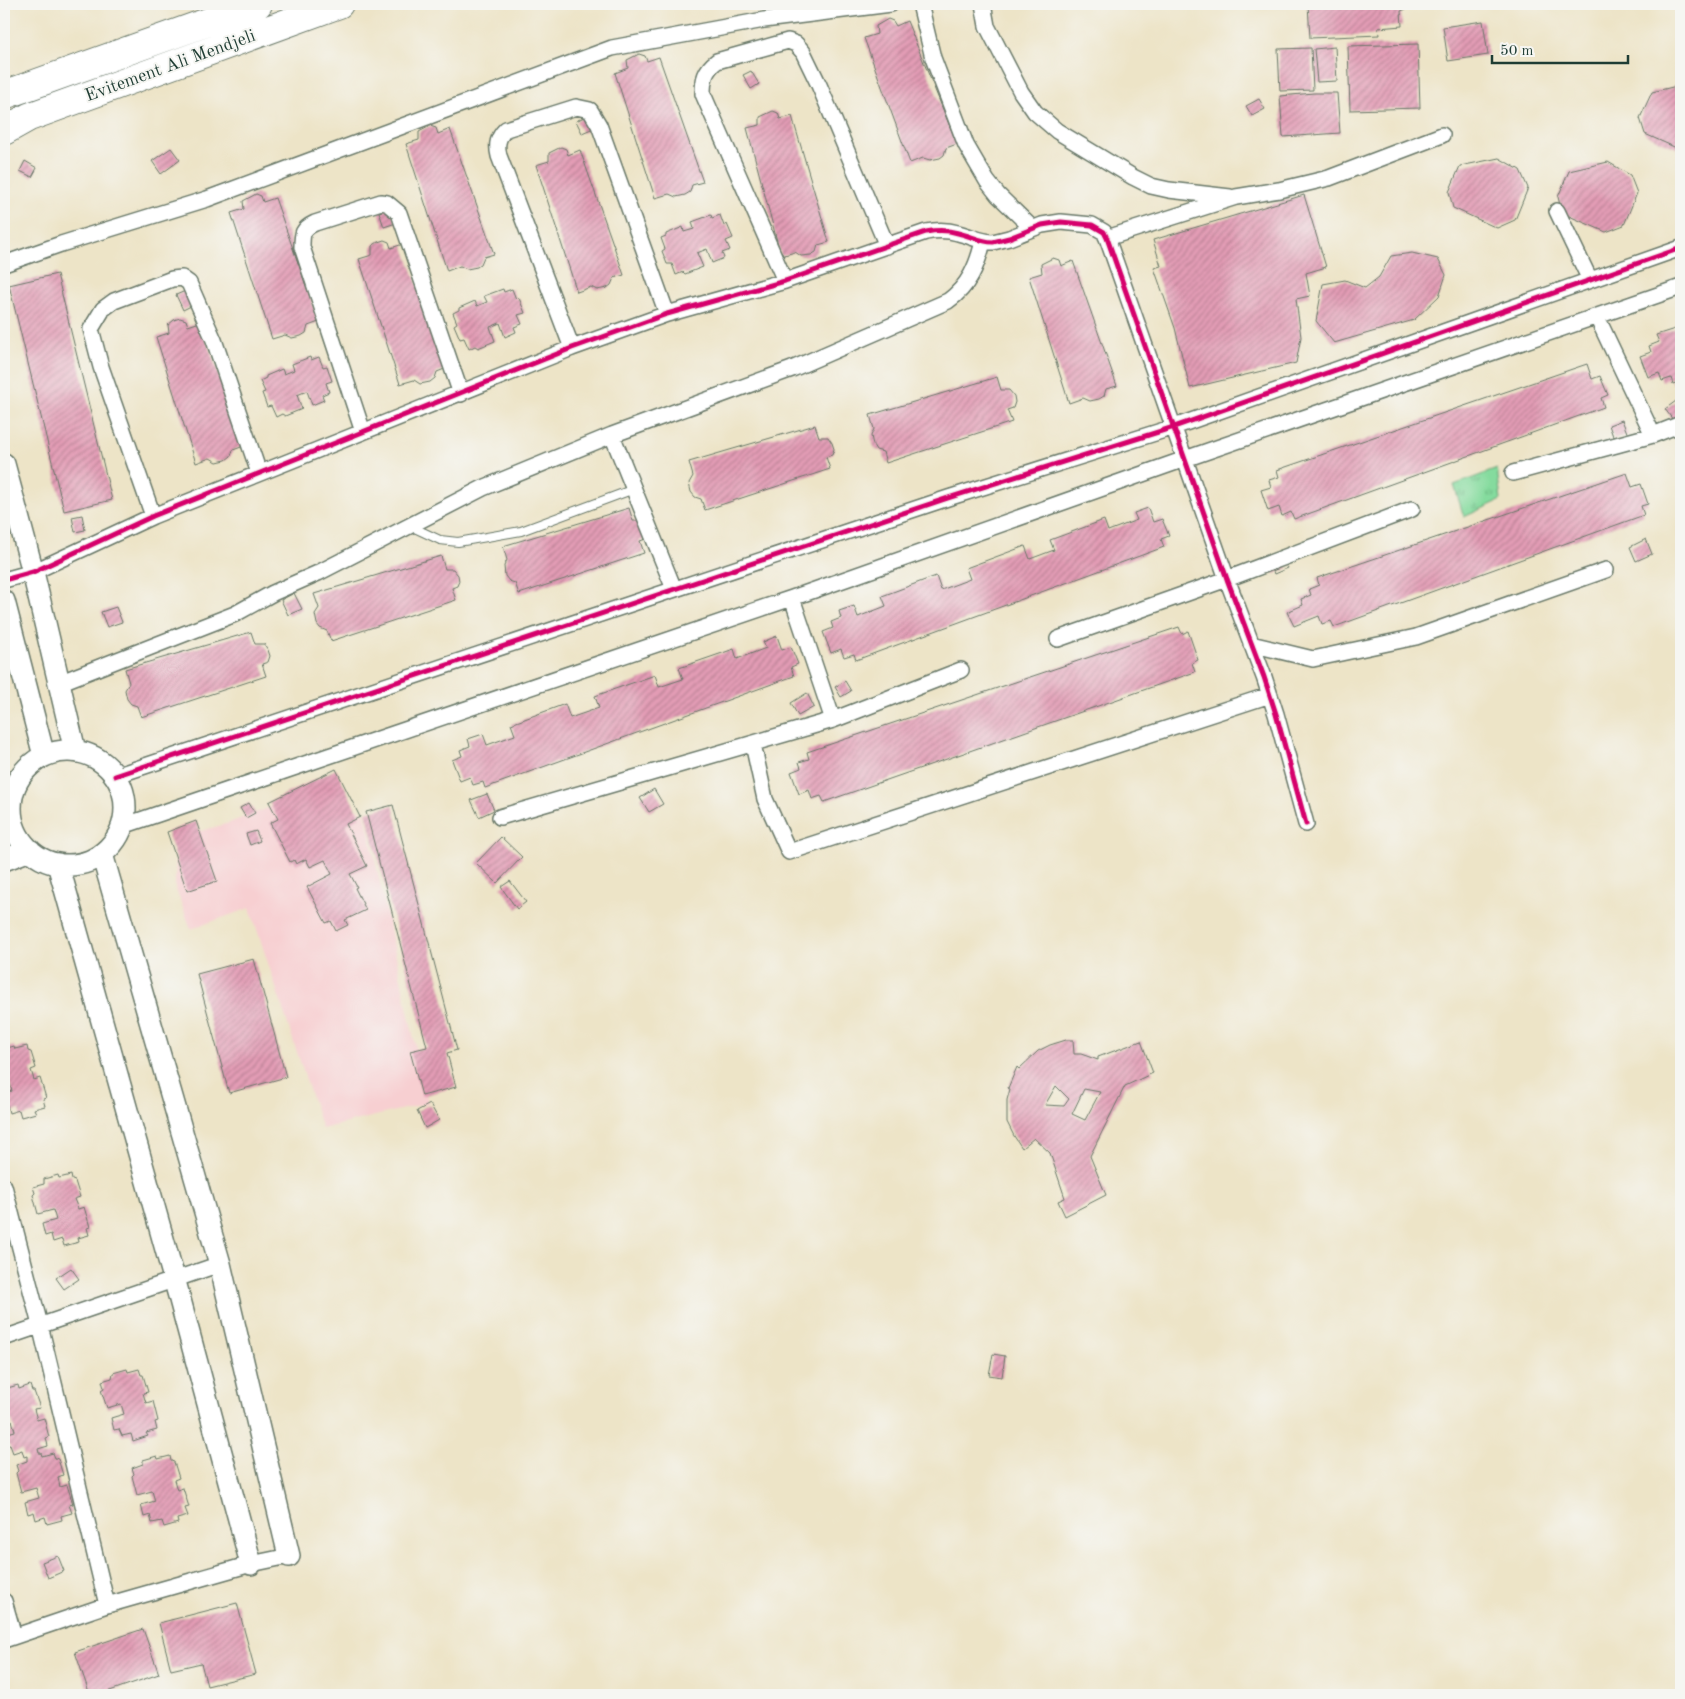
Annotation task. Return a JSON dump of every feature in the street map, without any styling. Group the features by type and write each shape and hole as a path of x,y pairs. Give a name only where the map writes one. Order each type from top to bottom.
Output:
{"highway":[{"name":"Evitement Ali Mendjeli","path":"4,94 258,4"},
{"name":"Evitement Ali Mendjeli","path":"4,131 28,117 339,4"}],"street":[{"path":"4,264 61,244 207,199 612,48 764,20 891,4"},
{"path":"920,4 933,58 966,145 992,188 1032,228"},
{"path":"983,4 986,26 1021,92 1035,112 1057,131 1151,186 1169,190 1236,197"},
{"path":"785,281 703,94 703,82 706,72 717,61 788,41 796,44 803,52 819,85 886,246"},
{"path":"572,348 499,156 497,148 499,136 506,129 576,107 590,110 598,125 667,314"},
{"path":"1107,238 1236,197 1279,190 1329,178 1442,136"},
{"path":"362,432 302,247 302,234 306,227 315,223 381,202 387,203 400,213 461,394"},
{"path":"1557,212 1590,280"},
{"path":"4,580 33,572 153,516 362,432 572,348 667,314 785,281 926,232 938,230 958,232 984,242 1002,240 1032,228 1051,223 1086,223 1098,228 1107,238 1227,579 1270,695 1306,824"},
{"path":"59,683 234,614 482,488 612,435 792,369 948,301 960,292 970,278 977,265 984,242"},
{"path":"115,776 948,498 1174,427 1681,248"},
{"path":"153,516 101,367 91,329 103,309 114,301 172,279 182,278 189,283 214,340 259,474"},
{"path":"122,826 792,598 1681,287"},
{"path":"1597,317 1653,435"},
{"path":"1513,473 1653,435 1681,424"},
{"path":"612,435 674,589"},
{"path":"4,464 33,572 75,751"},
{"path":"1058,639 1227,579 1412,509"},
{"path":"1251,644 1313,659 1416,637 1606,570"},
{"path":"792,598 833,720"},
{"path":"4,601 44,756"},
{"path":"500,817 833,720 961,670"},
{"path":"753,744 765,799 789,852 1270,695"},
{"path":"75,751 90,755 104,764 115,776 123,792 125,809 122,826 114,842 102,854 88,861 74,865 58,864 43,859 30,850 9,825 14,790 21,776 31,765 44,756 59,752 75,751"},
{"path":"4,860 30,850"},
{"path":"4,1601 9,1638 107,1605 251,1564 289,1556 220,1264 102,854"},
{"path":"58,864 251,1564"},
{"path":"4,1186 40,1325 107,1605"},
{"path":"4,1338 220,1264"}],"lane":[{"path":"410,526 440,540 458,542 521,532 634,489"}],"shaded area":[{"path":"323,787 365,814 428,1103 322,1129 250,908 191,929 175,887 176,838 229,823"}],"green space":[{"path":"1497,469 1501,500 1464,517 1454,485"}],"building":[{"path":"1308,4 1419,4 1401,11 1402,26 1378,28 1379,35 1310,38"},
{"path":"888,19 893,21 896,26 907,21 957,144 946,148 944,155 940,158 930,160 923,158 910,163 864,38 877,34 876,26"},
{"path":"1483,21 1488,55 1448,61 1443,27"},
{"path":"1418,44 1420,108 1350,110 1348,46"},
{"path":"1335,47 1337,81 1317,82 1314,49"},
{"path":"1311,48 1313,90 1280,91 1278,49"},
{"path":"639,54 645,56 647,61 659,57 703,182 692,185 690,192 685,195 676,197 669,194 655,198 615,73 628,68 627,60"},
{"path":"751,71 759,84 751,89 743,75"},
{"path":"1681,85 1681,150 1645,134 1640,118 1652,92"},
{"path":"1337,93 1340,133 1283,137 1280,96"},
{"path":"1259,99 1265,109 1252,116 1246,106"},
{"path":"773,111 778,113 780,119 792,116 829,242 818,245 816,252 811,255 801,256 795,252 781,256 747,128 760,125 760,117"},
{"path":"590,114 596,127 582,133 576,121"},
{"path":"430,126 436,128 438,134 450,129 494,254 484,257 481,264 477,267 467,269 460,266 447,271 406,144 419,140 419,132"},
{"path":"561,147 566,149 568,155 580,150 624,275 614,278 611,285 607,288 597,290 591,287 577,292 536,165 549,161 549,153"},
{"path":"171,148 180,160 161,174 152,161"},
{"path":"1499,158 1520,170 1528,188 1515,220 1497,228 1453,208 1449,192 1460,166"},
{"path":"25,161 37,168 32,177 20,171"},
{"path":"1608,162 1630,175 1637,193 1624,225 1606,232 1562,213 1558,197 1569,171"},
{"path":"256,194 261,196 263,202 275,198 319,322 308,326 306,333 301,336 292,338 285,335 272,339 231,213 244,209 243,201"},
{"path":"1304,195 1326,267 1306,273 1310,296 1296,299 1301,337 1296,363 1190,388 1175,328 1154,268 1161,266 1153,240"},
{"path":"391,208 396,223 384,227 379,212"},
{"path":"711,215 712,218 720,215 724,226 727,224 733,238 726,241 730,250 722,253 724,258 712,263 707,249 697,253 703,267 685,274 683,272 676,275 672,264 667,264 662,251 665,249 661,238 683,227 684,232 694,229 692,222"},
{"path":"384,240 389,242 391,248 403,244 447,368 437,372 435,378 430,382 420,384 414,380 400,384 359,259 372,255 372,246"},
{"path":"1412,253 1438,259 1446,275 1439,296 1414,320 1334,343 1316,321 1323,284 1345,280 1365,288 1379,277 1391,256"},
{"path":"1053,258 1059,260 1061,266 1073,261 1117,386 1106,389 1104,396 1099,399 1090,401 1083,398 1069,403 1029,277 1042,273 1041,264"},
{"path":"57,274 112,500 64,511 9,285"},
{"path":"190,289 197,303 183,310 176,295"},
{"path":"503,289 504,292 512,289 516,299 519,298 525,313 518,315 522,324 514,327 516,332 505,337 500,323 490,327 495,341 478,348 475,346 469,349 464,338 460,339 454,325 457,323 453,313 459,310 459,308 475,301 477,306 487,302 484,296"},
{"path":"180,318 186,320 188,326 200,322 244,446 233,450 231,456 226,460 217,462 210,458 196,463 156,337 169,333 168,325"},
{"path":"1681,327 1681,381 1673,384 1671,378 1662,381 1659,373 1648,377 1640,356 1651,352 1649,346 1659,342 1656,335"},
{"path":"310,357 311,360 319,357 323,367 327,366 332,381 326,383 329,392 322,395 324,400 312,405 307,391 297,395 302,409 285,416 282,414 276,417 271,406 267,407 262,393 265,392 260,381 266,378 266,376 282,369 284,374 294,370 292,364"},
{"path":"1587,364 1592,379 1600,376 1608,395 1601,398 1604,407 1294,519 1291,512 1282,516 1279,507 1268,511 1261,490 1271,487 1269,480 1279,477 1277,470"},
{"path":"997,377 1001,390 1009,390 1014,396 1013,408 1007,410 1012,422 886,463 883,452 876,450 873,445 871,436 874,429 870,415"},
{"path":"1676,401 1681,408 1681,414 1673,420 1665,409"},
{"path":"1622,420 1628,435 1614,439 1609,425"},
{"path":"815,425 819,437 828,437 832,443 834,449 832,455 826,457 830,469 705,510 701,499 695,497 691,492 689,483 693,476 689,462"},
{"path":"1627,473 1632,487 1641,484 1648,504 1641,506 1644,515 1334,627 1331,621 1322,624 1319,616 1294,626 1287,612 1303,605 1301,599 1311,595 1309,589 1319,585 1317,578"},
{"path":"629,508 633,521 642,521 646,539 640,541 644,553 519,594 515,583 509,581 505,576 504,566 507,560 503,546"},
{"path":"1148,508 1153,522 1162,519 1169,536 1161,539 1164,547 856,660 854,654 844,657 841,649 831,653 823,632 833,628 831,622 841,618 839,611 854,606 858,617 886,606 882,596 936,576 941,590 970,579 966,568 1025,546 1030,559 1054,550 1050,540 1104,520 1108,531 1137,520 1134,513"},
{"path":"82,515 85,530 75,532 72,517"},
{"path":"1646,539 1652,554 1636,561 1630,547"},
{"path":"1282,555 1288,568 1274,574 1269,561"},
{"path":"441,556 445,569 453,569 458,575 459,581 457,586 452,588 456,600 331,641 327,631 320,628 317,624 315,614 319,608 314,594"},
{"path":"294,593 302,609 288,615 281,600"},
{"path":"116,607 122,622 107,627 101,612"},
{"path":"1179,627 1182,634 1188,631 1198,660 1192,663 1195,672 824,802 821,796 812,799 809,790 799,794 791,772 801,768 799,762 809,759 807,752"},
{"path":"251,632 255,644 264,644 268,650 270,656 268,662 262,664 266,676 141,717 137,706 131,704 127,699 125,690 129,683 125,669"},
{"path":"777,636 782,650 791,647 798,664 791,667 794,676 485,788 483,782 473,785 470,777 460,781 452,760 462,756 460,750 470,746 468,739 483,734 487,745 515,735 511,724 565,704 570,718 599,708 595,696 655,675 659,687 683,679 679,668 734,649 737,659 766,648 763,642"},
{"path":"845,681 851,691 841,697 835,687"},
{"path":"807,693 814,707 798,716 791,703"},
{"path":"336,769 360,817 346,824 367,866 350,874 366,910 345,920 348,925 336,931 331,921 326,923 307,887 332,874 325,860 310,867 306,859 296,864 294,860 290,862 270,823 278,819 269,802"},
{"path":"654,789 663,804 649,812 640,798"},
{"path":"487,794 494,810 479,817 471,800"},
{"path":"249,803 255,813 246,818 240,808"},
{"path":"393,805 457,1050 447,1053 456,1087 422,1096 410,1051 427,1047 366,812"},
{"path":"196,821 217,881 187,891 167,832"},
{"path":"256,831 260,841 250,845 246,834"},
{"path":"501,837 522,857 497,883 476,863"},
{"path":"510,881 526,902 517,909 501,887"},
{"path":"254,959 286,1077 229,1093 197,974"},
{"path":"1073,1040 1074,1054 1081,1054 1098,1060 1098,1057 1141,1041 1153,1073 1125,1086 1090,1156 1106,1195 1065,1216 1058,1201 1065,1198 1050,1153 1034,1138 1022,1148 1007,1122 1007,1100 1010,1089 1008,1088 1017,1067 1019,1069 1038,1051 1050,1045","holes":["1056,1086 1069,1099 1064,1106 1045,1105","1084,1089 1100,1092 1085,1120 1072,1114"]},
{"path":"14,1046 15,1049 27,1046 28,1051 31,1052 36,1068 31,1070 34,1080 40,1078 46,1098 43,1099 45,1106 34,1109 36,1113 21,1117 19,1110 9,1113 7,1105 4,1106 4,1093 12,1091 9,1081 4,1082 4,1049"},
{"path":"430,1104 439,1120 425,1128 417,1111"},
{"path":"58,1175 59,1178 71,1175 72,1180 75,1181 80,1197 74,1199 78,1209 84,1207 90,1227 87,1228 89,1235 78,1238 79,1242 64,1246 62,1239 53,1242 51,1234 45,1236 42,1224 56,1220 53,1210 38,1214 33,1195 35,1193 33,1187 44,1184 44,1179"},
{"path":"71,1268 79,1279 64,1289 56,1278"},
{"path":"993,1354 1005,1356 1002,1377 989,1375"},
{"path":"127,1369 128,1372 139,1369 141,1375 143,1375 148,1392 143,1393 146,1403 153,1401 158,1421 155,1422 157,1430 146,1433 148,1436 133,1441 131,1434 122,1436 119,1429 114,1430 111,1418 124,1414 121,1404 107,1408 101,1390 104,1388 102,1381 112,1378 113,1373"},
{"path":"18,1385 19,1389 30,1385 32,1391 34,1391 40,1408 34,1409 37,1420 44,1418 49,1437 46,1438 48,1446 38,1449 39,1453 42,1456 53,1453 55,1458 58,1459 63,1475 58,1477 60,1487 67,1485 73,1504 69,1505 72,1513 61,1516 62,1520 47,1524 45,1517 36,1520 34,1512 28,1514 25,1502 39,1498 36,1488 21,1492 16,1465 27,1461 27,1456 24,1457 22,1450 13,1453 10,1445 5,1446 4,1442 4,1434 15,1431 12,1420 4,1423 4,1389"},
{"path":"157,1456 158,1459 170,1456 171,1461 174,1462 179,1478 174,1480 177,1490 183,1488 189,1507 185,1508 188,1516 177,1519 178,1523 164,1527 162,1521 152,1523 150,1515 144,1517 141,1505 155,1501 152,1491 137,1495 132,1476 134,1474 132,1468 143,1464 143,1460"},
{"path":"58,1556 64,1571 48,1578 42,1562"},
{"path":"237,1603 256,1674 207,1686 201,1663 171,1670 159,1623"},
{"path":"143,1629 159,1674 98,1695 90,1695 75,1652"}],"cycle path":[{"path":"4,580 33,572 153,516 572,348 667,314 785,281 926,232 950,231 993,242 1042,225 1061,222 1092,225 1104,232 1107,238 1227,579 1264,677 1306,824"},
{"path":"115,776 948,498 1174,427 1681,248"}]}
